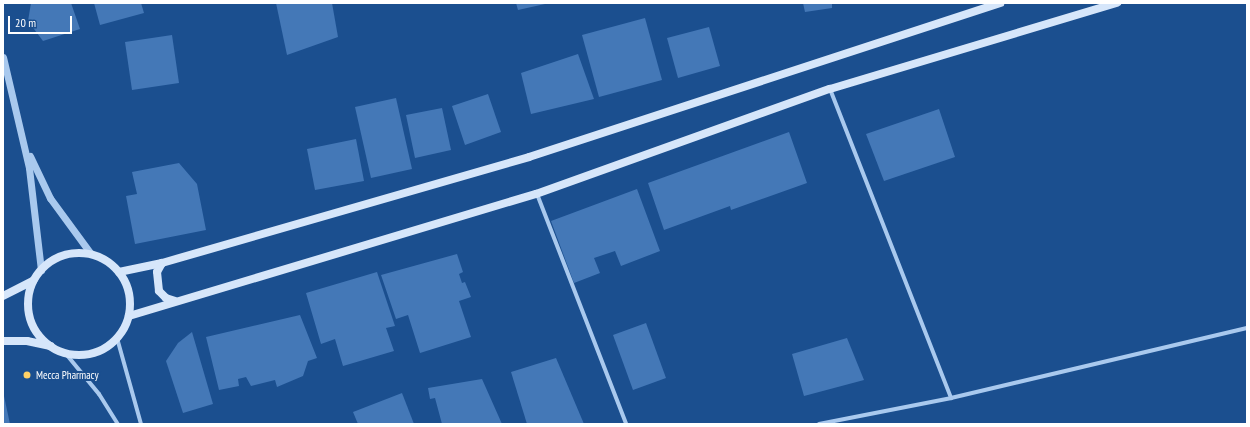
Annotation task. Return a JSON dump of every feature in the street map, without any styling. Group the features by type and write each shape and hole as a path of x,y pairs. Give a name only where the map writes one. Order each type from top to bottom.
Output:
{"main road":[{"path":"119,272 162,264 529,157 1001,3"},
{"path":"129,316 536,194 830,89 1117,3"},
{"path":"3,341 27,341 51,347 66,354 85,355 103,349 117,338 129,316 130,301 127,285 119,272 107,261 92,254 64,255 41,270 33,280 28,295 30,317 40,337 51,347"},
{"path":"162,264 157,276 159,290 166,298 175,301"},
{"path":"3,296 33,280"}],"street":[{"path":"3,56 22,135 34,202 41,270"},
{"path":"830,89 950,398"},
{"path":"22,135 50,198 92,254"},
{"path":"536,194 626,424"},
{"path":"819,424 950,398 1247,328"},
{"path":"117,338 141,424"},
{"path":"66,354 99,394 118,424"}],"building":[{"path":"31,3 71,3 80,29 43,41 28,21"},
{"path":"94,3 141,3 144,13 100,25"},
{"path":"276,3 332,3 338,37 287,55"},
{"path":"516,3 545,3 545,4 518,10"},
{"path":"803,3 832,3 832,8 805,12"},
{"path":"645,18 662,80 599,97 582,35"},
{"path":"709,27 720,66 678,78 667,38"},
{"path":"172,35 179,83 132,90 125,42"},
{"path":"578,54 594,99 531,114 521,73"},
{"path":"488,94 501,132 465,145 452,106"},
{"path":"396,98 412,169 371,178 355,107"},
{"path":"442,108 451,150 415,158 406,115"},
{"path":"939,109 955,157 884,181 866,134"},
{"path":"789,132 807,183 731,210 730,206 664,230 648,183"},
{"path":"356,139 364,181 315,190 307,149"},
{"path":"179,163 197,184 206,230 135,244 126,196 137,194 132,172"},
{"path":"637,189 660,251 621,266 615,251 594,258 600,273 574,283 551,221"},
{"path":"457,254 463,272 459,274 462,283 465,282 471,297 459,301 471,337 420,353 408,315 396,319 381,275"},
{"path":"377,272 395,326 386,328 394,351 343,366 335,339 321,344 306,293"},
{"path":"300,315 317,358 308,361 303,376 277,387 275,380 251,386 246,377 238,379 239,386 219,390 206,337"},
{"path":"646,323 666,378 633,390 613,335"},
{"path":"192,332 213,404 183,413 166,361 178,343"},
{"path":"847,338 864,380 804,396 792,354"},
{"path":"556,358 584,424 527,424 511,372"},
{"path":"482,379 502,424 442,424 435,398 430,399 428,388"},
{"path":"402,393 414,424 358,424 353,412"},
{"path":"4,396 10,424 3,424"}],"place":[{"name":"Mecca Pharmacy","path":"27,375"}]}
